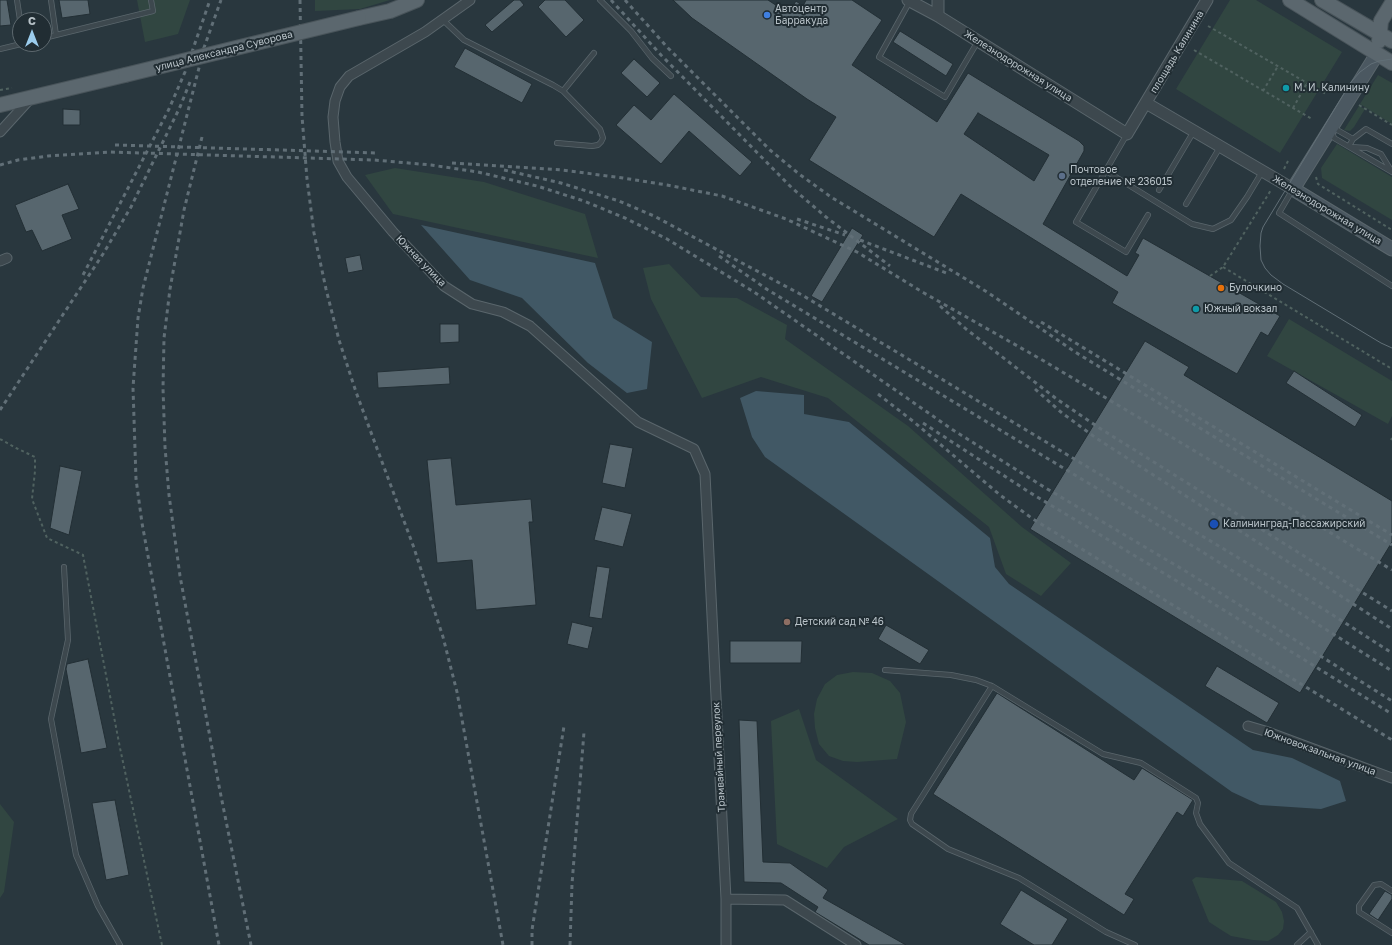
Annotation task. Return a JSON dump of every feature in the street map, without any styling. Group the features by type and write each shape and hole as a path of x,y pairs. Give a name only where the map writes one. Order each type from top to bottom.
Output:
{"main road":[{"name":"улица Александра Суворова","path":"0,105 390,11 417,0"},
{"path":"1290,0 1392,63"},
{"path":"1322,0 1392,41"},
{"path":"1293,189 1377,54 1381,21 1392,3"},
{"path":"1377,54 1392,45"},
{"name":"Железнодорожная улица","path":"1293,189 1392,249"}],"street":[{"name":"Южная улица","path":"470,0 443,20 349,76 340,87 335,102 333,123 338,161 348,177 393,232 444,286 472,304 503,312 530,326 638,422 694,449 705,474"},
{"name":"Железнодорожная улица","path":"909,0 938,16 1127,134"},
{"path":"938,0 938,16"},
{"name":"площадь Калинина","path":"1146,103 1207,0"},
{"path":"0,132 31,98"},
{"path":"1127,134 1146,103"},
{"name":"Железнодорожная улица","path":"1146,103 1293,189"},
{"name":"Трамвайный переулок","path":"705,474 726,898 726,945"},
{"name":"Южновокзальная улица","path":"1248,726 1392,778"},
{"path":"726,898 786,900 856,945"}],"lane":[{"path":"17,0 19,12"},
{"path":"51,0 56,35"},
{"path":"52,36 153,11 151,0"},
{"path":"600,0 631,31 652,58 672,76"},
{"path":"909,0 879,57 945,97 978,41"},
{"path":"443,20 464,40 563,91 600,129 603,138 598,146 557,143"},
{"path":"0,49 12,46"},
{"path":"563,91 594,53"},
{"path":"1332,127 1353,139"},
{"path":"1332,127 1334,138 1392,172"},
{"path":"1349,146 1353,139 1366,129 1392,144"},
{"path":"1159,190 1194,131"},
{"path":"1127,134 1076,222 1126,252 1148,215"},
{"path":"1349,146 1368,148 1381,154 1392,172"},
{"path":"1186,204 1220,147"},
{"name":"Железнодорожная улица","path":"1106,171 1192,224 1213,229 1231,220 1262,172"},
{"path":"1293,189 1279,213 1392,286"},
{"path":"64,567 68,640 51,719 76,855 98,906 120,945"},
{"path":"885,670 951,675 976,680 992,686 1103,754 1140,763 1196,798 1198,803 1196,813 1200,824 1229,863 1297,908 1318,945"},
{"path":"992,686 911,814 910,820 912,824 948,849 1018,878 1106,932 1135,945"},
{"path":"1392,891 1381,884 1374,885 1359,906 1359,912 1392,933"},
{"path":"1297,945 1311,932"}],"path":[{"path":"1208,26 1326,94"},
{"path":"1194,50 1312,119"},
{"path":"1264,91 1278,66"},
{"path":"1293,108 1307,83"},
{"path":"1356,103 1392,125"},
{"path":"1284,169 1288,161"},
{"path":"1316,173 1318,184 1392,230"},
{"path":"1210,276 1223,267 1271,190"},
{"path":"1223,267 1392,370"},
{"path":"0,439 35,457 32,499 47,538 83,555 120,748 162,945"}],"green space":[{"path":"137,0 190,0 178,34 145,42"},
{"path":"315,0 390,0 360,9 315,11"},
{"path":"1230,0 1256,0 1342,52 1280,153 1176,89"},
{"path":"1378,75 1392,83 1392,124 1360,104"},
{"path":"1359,106 1365,109 1354,127 1350,131 1344,130"},
{"path":"1337,144 1392,177 1392,220 1322,178 1321,168"},
{"path":"395,168 484,182 585,214 598,258 393,214 365,175"},
{"path":"669,264 701,297 737,298 787,325 785,339 908,426 1022,527 1071,563 1041,596 1006,574 989,527 828,398 761,377 702,398 651,299 643,268"},
{"path":"1289,319 1392,381 1392,416 1388,424 1267,356"},
{"path":"853,672 872,673 890,681 900,693 906,722 897,759 857,762 843,761 829,756 819,744 815,728 814,714 817,699 825,684 837,675"},
{"path":"799,709 816,760 898,819 844,847 827,868 777,844 771,721"},
{"path":"0,804 14,822 4,892 0,898"},
{"path":"1196,877 1242,881 1276,902 1282,912 1284,921 1283,929 1278,935 1268,941 1231,936 1209,922 1192,880"}],"water":[{"path":"421,225 595,263 613,318 652,342 647,389 627,393 588,363 522,298 470,280"},
{"path":"756,391 804,395 804,414 849,422 990,538 995,567 1009,584 1253,750 1292,758 1340,781 1346,801 1321,809 1260,805 1232,792 765,457 752,437 740,398"}],"building":[{"path":"0,0 7,0 11,25 0,26"},
{"path":"59,0 88,0 90,14 62,18"},
{"path":"514,0 520,0 524,5 492,32 485,25"},
{"path":"545,0 565,0 584,20 566,37 538,7"},
{"path":"673,0 768,0 788,13 796,1 803,6 806,0 852,0 882,20 852,65 937,122 968,73 1079,141 1084,146 1084,151 1043,224 1127,276 1139,255 1135,253 1143,238 1280,316 1268,336 1261,332 1237,374 1112,303 1118,292 961,194 934,237 809,160 836,117 807,99 692,18","holes":["978,113 1049,155 1034,181 964,134"]},
{"path":"900,31 953,64 946,76 893,42"},
{"path":"465,48 532,84 522,103 454,67"},
{"path":"634,59 660,83 647,97 621,73"},
{"path":"674,94 752,162 740,176 689,131 661,164 616,125 634,105 651,120"},
{"path":"63,109 80,110 80,125 63,125"},
{"path":"68,184 79,209 62,215 72,239 42,251 32,230 26,232 15,205"},
{"path":"852,228 863,235 822,302 811,296"},
{"path":"360,255 363,270 348,273 345,258"},
{"path":"440,324 459,324 459,342 440,343"},
{"path":"1145,341 1189,367 1184,375 1392,501 1392,542 1300,693 1030,529"},
{"path":"449,367 450,384 378,388 377,372"},
{"path":"1294,371 1362,415 1355,427 1286,383"},
{"path":"610,444 633,448 625,488 602,483"},
{"path":"451,458 456,505 531,499 533,522 529,522 536,605 476,610 472,560 437,563 427,460"},
{"path":"60,466 82,471 69,535 50,528"},
{"path":"602,507 632,514 623,547 594,540"},
{"path":"597,566 610,568 602,619 589,617"},
{"path":"572,622 593,627 588,649 567,644"},
{"path":"886,625 929,650 920,664 878,639"},
{"path":"730,641 802,641 801,663 730,663"},
{"path":"88,659 107,748 81,753 66,669 67,664"},
{"path":"1217,666 1279,703 1267,723 1205,686"},
{"path":"997,693 1134,780 1142,768 1193,800 1183,816 1177,812 1125,894 1134,899 1124,915 933,794"},
{"path":"739,720 757,721 763,862 790,863 828,890 823,898 906,945 869,945 815,912 818,907 781,883 744,882"},
{"path":"115,800 129,875 106,880 92,803"},
{"path":"1021,890 1068,919 1052,945 1034,945 1000,924"},
{"path":"1385,891 1392,895 1392,899 1378,920 1369,914"}],"tram line":[{"path":"1392,59 1371,64 1360,72 1351,82 1263,227 1260,246 1261,260 1271,275 1283,284 1381,343 1392,348"}],"railway":[{"path":"83,275 169,109 185,72 210,0"},
{"path":"201,56 221,0"},
{"path":"300,0 302,116 307,179 314,233 326,289 339,340 356,392 414,548 443,637 457,692 503,945"},
{"path":"611,0 661,55 792,188 826,217 890,266"},
{"path":"625,0 668,48 770,150 799,174 831,197 987,292 1075,352 1392,545"},
{"path":"203,52 143,288 138,318 133,388 136,479 142,523 219,945"},
{"path":"0,410 103,254 131,207 180,107 190,82"},
{"path":"202,137 184,210 170,289 164,338 163,388 165,447 169,495 180,576 220,791 251,945"},
{"path":"115,145 378,153"},
{"path":"0,165 18,160 48,156 110,152 374,160 431,165 478,172 537,186 584,201 625,218 667,239 754,292 953,430 1044,487 1187,572 1392,701"},
{"path":"452,163 562,170 667,185 722,196 786,219 857,252 924,293 1044,361 1392,570"},
{"path":"504,170 561,183 619,201 654,216 802,295 1325,610 1392,653"},
{"path":"797,219 845,235"},
{"path":"860,240 949,274"},
{"path":"719,256 768,290 1201,551 1392,671"},
{"path":"940,306 966,329 1058,400 1101,429 1392,611"},
{"path":"1041,322 1392,535"},
{"path":"1035,389 1062,413 1096,438 1392,629"},
{"path":"878,394 914,422 1000,495 1033,519 1392,740"},
{"path":"923,423 1029,492 1392,714"},
{"path":"532,945 532,930 564,726"},
{"path":"570,945 572,884 584,732"}],"place":[{"name":"Автоцентр Барракуда","path":"767,15"},
{"name":"М. И. Калинину","path":"1286,88"},
{"name":"Почтовое отделение № 236015","path":"1062,176"},
{"name":"Булочкино","path":"1221,288"},
{"name":"Южный вокзал","path":"1196,309"},
{"name":"Калининград-Пассажирский","path":"1214,524"},
{"name":"Детский сад № 46","path":"787,622"}]}
